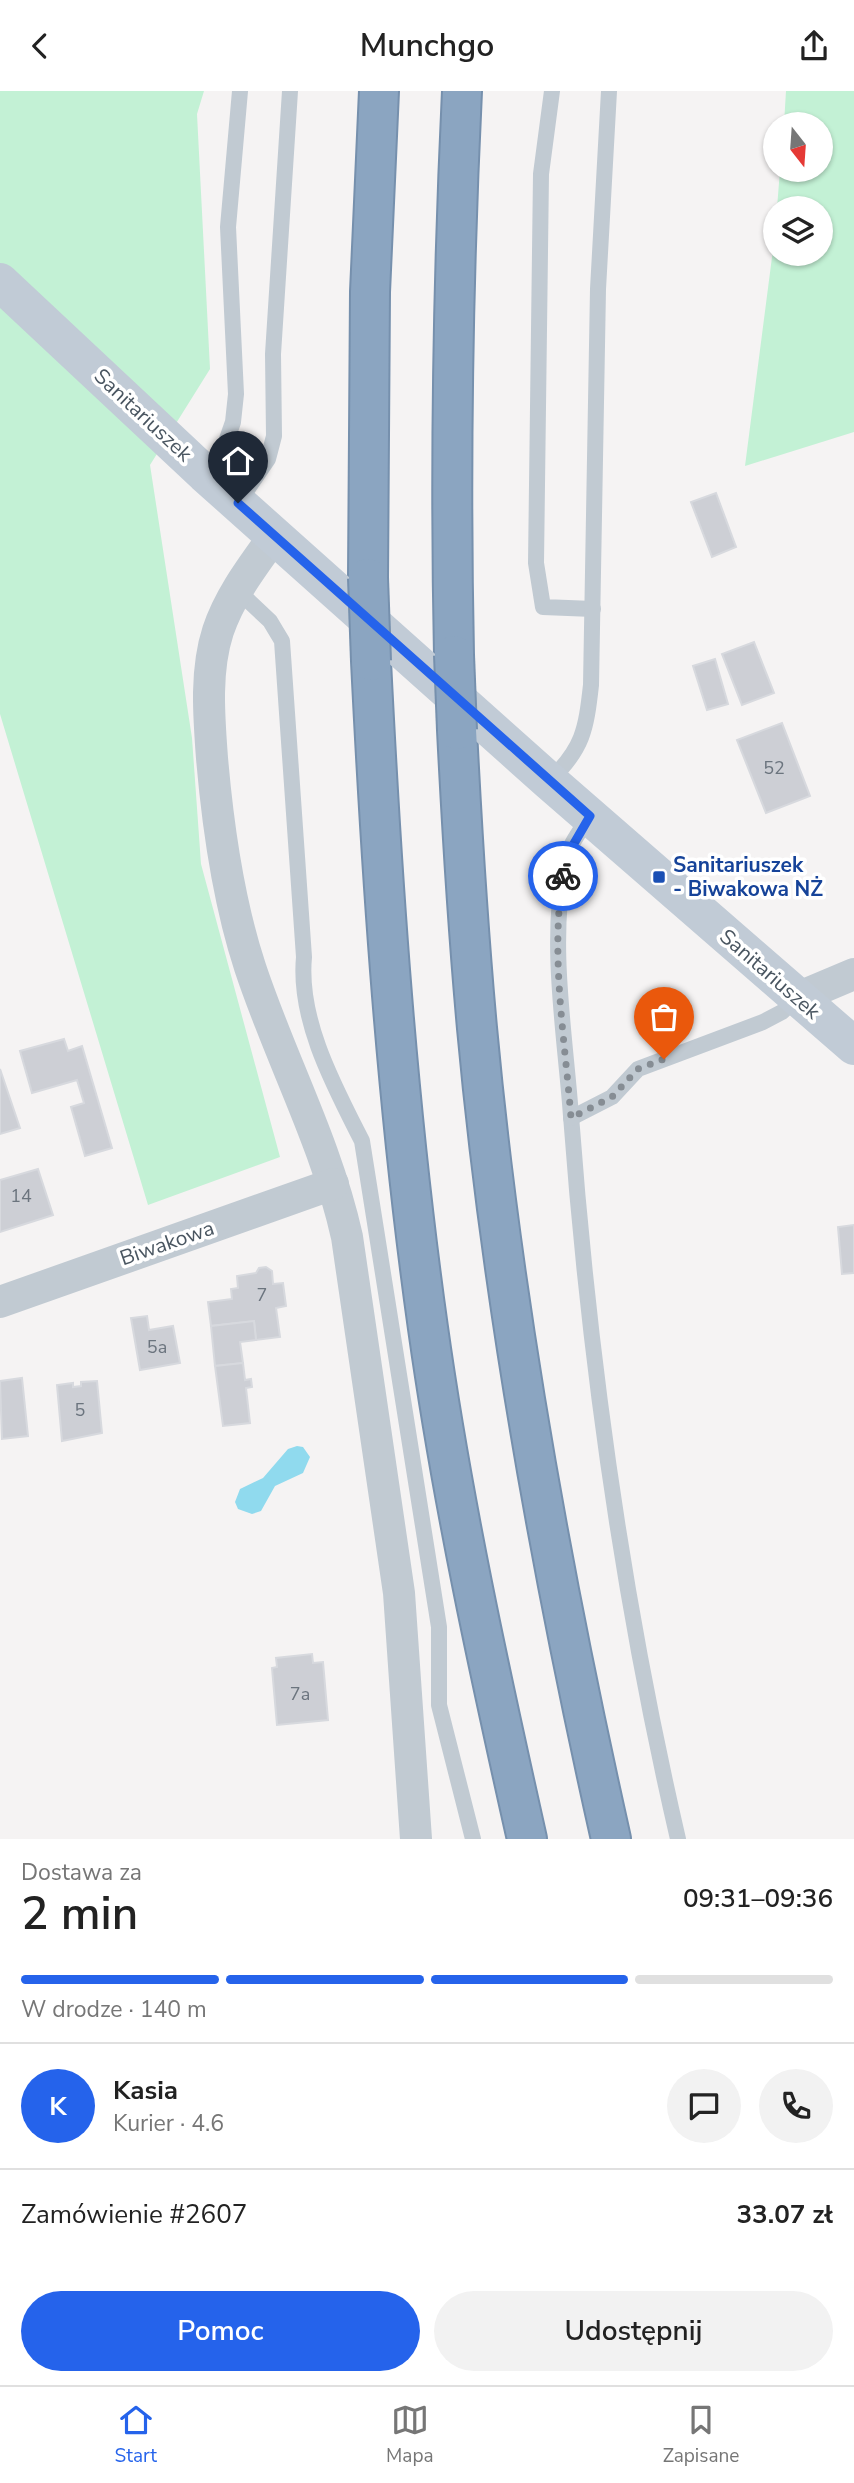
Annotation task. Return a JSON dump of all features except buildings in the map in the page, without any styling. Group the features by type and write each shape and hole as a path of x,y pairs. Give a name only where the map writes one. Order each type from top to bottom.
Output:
{"highway":[{"path":"379,91 370,292 368,578 382,884 399,1083 428,1328 460,1519 527,1839"},
{"path":"462,91 452,310 450,487 457,730 476,1017 503,1251 533,1454 611,1839"}],"street":[{"name":"Sanitariuszek","path":"0,282 205,474 549,781 854,1046"},
{"path":"275,535 237,590 219,630 211,673 210,727 223,851 235,916 250,967 333,1184 355,1288 399,1593 416,1839"},
{"path":"797,997 854,974"},
{"name":"Biwakowa","path":"0,1302 333,1184"}],"lane":[{"path":"205,474 226,442 233,422 236,394 228,227 240,91"},
{"path":"238,503 268,460 274,436 273,354 290,91"},
{"path":"552,91 541,174 537,563 543,607 593,609"},
{"path":"549,781 571,760 586,725 591,685 598,289 609,91"},
{"path":"237,590 270,621 282,641 303,944 301,986 330,1077 362,1141 439,1627 439,1705 473,1839"},
{"path":"590,816 565,859 559,898 559,961 571,1118 604,1439 658,1751 678,1839"},
{"path":"571,1118 612,1097 638,1069 763,1022 782,1012 797,997"}],"green space":[{"path":"0,91 204,91 197,114 210,369 150,465 192,738 201,864 280,1157 148,1205 0,714"},
{"path":"786,91 854,91 854,432 745,466 771,266 833,266 833,196 778,196 779,182 833,182 833,112 785,112"}],"water":[{"path":"303,1447 310,1457 303,1473 275,1486 261,1511 252,1514 238,1509 235,1502 240,1489 263,1478 288,1449"}],"way so far":[{"path":"563,876 559,898 559,961 571,1118 612,1097 638,1069 664,1059"}],"place":[{"name":"Sanitariuszek - Biwakowa NŻ","path":"659,877"}],"route":[{"path":"238,503 590,816 565,859 563,876"}]}
